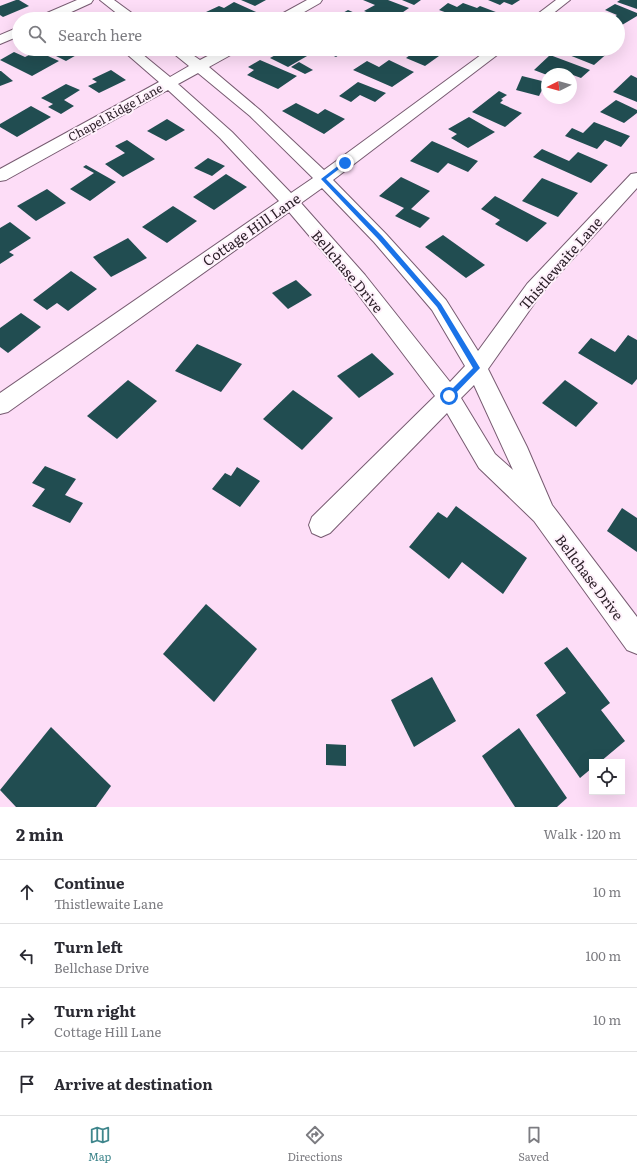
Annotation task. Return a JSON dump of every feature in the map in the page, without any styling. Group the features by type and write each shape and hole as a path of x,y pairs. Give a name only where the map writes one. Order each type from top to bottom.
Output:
{"street":[{"path":"60,0 78,12"},
{"path":"60,12 87,0"},
{"path":"106,0 123,12"},
{"path":"295,12 316,0"},
{"path":"548,12 564,0"},
{"path":"0,40 12,34"},
{"name":"Bellchase Drive","path":"136,56 169,83 226,135 290,202 358,280 449,396 487,461 543,514 637,640"},
{"name":"Bellchase Drive","path":"185,56 255,113 323,179 380,238 439,306 477,368 515,447 543,514"},
{"name":"Chapel Ridge Lane","path":"0,176 219,56"},
{"name":"Cottage Hill Lane","path":"0,405 323,179 489,56"},
{"name":"Thistlewaite Lane","path":"321,525 477,368 534,289 637,178"}],"building":[{"path":"19,0 29,6 3,17 0,15 0,6"},
{"path":"241,0 266,0 255,6"},
{"path":"363,0 388,0 409,8 403,12 364,11 375,5"},
{"path":"402,0 421,0 414,5"},
{"path":"488,0 520,0 512,5 504,2 500,5"},
{"path":"620,0 637,0 637,9 617,2"},
{"path":"234,2 256,12 206,12 219,6 224,8"},
{"path":"448,3 457,7 463,3 477,8 480,6 496,12 445,12 439,10"},
{"path":"615,4 637,13 637,16 625,23 625,12 610,12 605,10"},
{"path":"12,53 12,56 48,56 59,61 32,76 0,60"},
{"path":"56,56 75,56 66,61"},
{"path":"274,56 307,56 288,67 270,58"},
{"path":"409,56 439,56 425,66 406,58"},
{"path":"549,56 553,56 590,70 581,78 577,77 577,68 541,68 541,73 534,70"},
{"path":"572,56 604,56 594,65"},
{"path":"260,60 297,76 278,89 247,75 254,70 248,67"},
{"path":"389,60 414,72 392,87 353,70 367,61 379,67"},
{"path":"299,62 313,70 305,74 291,67"},
{"path":"111,70 126,80 99,93 88,86 97,82 92,79"},
{"path":"1,71 13,81 0,86"},
{"path":"631,75 637,78 637,102 613,92"},
{"path":"522,76 541,81 541,92 539,96 516,90"},
{"path":"358,82 386,93 375,102 360,95 351,102 339,96"},
{"path":"66,84 80,90 64,100 74,106 61,114 48,107 53,104 41,98"},
{"path":"499,91 507,95 501,99 503,100 500,103 522,113 505,127 472,112"},
{"path":"616,100 637,110 637,113 624,123 600,112"},
{"path":"296,103 318,114 325,109 345,119 324,134 282,111"},
{"path":"31,106 51,117 17,137 0,127 0,124"},
{"path":"469,117 495,132 468,148 451,138 457,134 448,129"},
{"path":"167,119 185,130 166,141 147,131"},
{"path":"594,122 630,136 621,147 605,140 597,149 565,136 572,128 583,133"},
{"path":"127,140 155,159 123,177 105,164 125,153 115,146"},
{"path":"432,141 478,161 468,172 448,163 438,173 410,161"},
{"path":"542,149 569,161 578,152 608,165 591,183 533,157"},
{"path":"208,158 225,166 212,176 194,168"},
{"path":"86,165 116,182 90,201 70,189 94,173 83,167"},
{"path":"226,174 247,187 214,210 193,197"},
{"path":"401,177 430,191 411,209 430,218 420,228 395,216 404,208 379,196"},
{"path":"542,178 578,193 558,217 522,201"},
{"path":"47,189 66,203 36,221 17,206"},
{"path":"495,196 547,223 527,242 495,224 500,220 481,209"},
{"path":"173,206 197,221 167,243 142,227"},
{"path":"10,222 31,238 9,252 14,255 0,264 0,228"},
{"path":"443,235 485,265 466,278 425,247"},
{"path":"128,238 147,258 111,277 93,257"},
{"path":"71,271 97,289 68,311 57,303 47,310 33,300"},
{"path":"296,280 312,295 288,309 272,293"},
{"path":"21,313 41,327 8,353 0,347 0,328"},
{"path":"628,335 637,340 637,379 632,385 578,353 591,338 615,352"},
{"path":"197,344 242,364 221,392 175,371"},
{"path":"372,353 394,374 359,398 337,376"},
{"path":"128,380 157,401 117,439 87,416"},
{"path":"565,380 598,403 576,427 542,403"},
{"path":"293,390 333,418 302,450 263,419"},
{"path":"45,466 76,479 65,495 83,503 70,523 32,506 45,489 32,483"},
{"path":"237,467 260,481 240,507 212,489 225,473 231,476"},
{"path":"456,506 527,558 503,594 462,562 449,579 409,547 438,512 447,518"},
{"path":"622,508 637,518 637,552 607,531"},
{"path":"206,604 257,649 214,702 163,654"},
{"path":"567,647 610,703 601,710 625,741 604,759 589,759 589,770 580,778 536,715 566,693 544,663"},
{"path":"432,677 456,721 414,747 391,700"},
{"path":"51,727 111,786 96,807 16,807 0,790"},
{"path":"519,728 567,798 557,807 515,807 482,756"},
{"path":"326,744 346,745 346,766 326,765"}],"route":[{"path":"345,163 323,179 380,238 439,306 477,368 449,396"}]}
